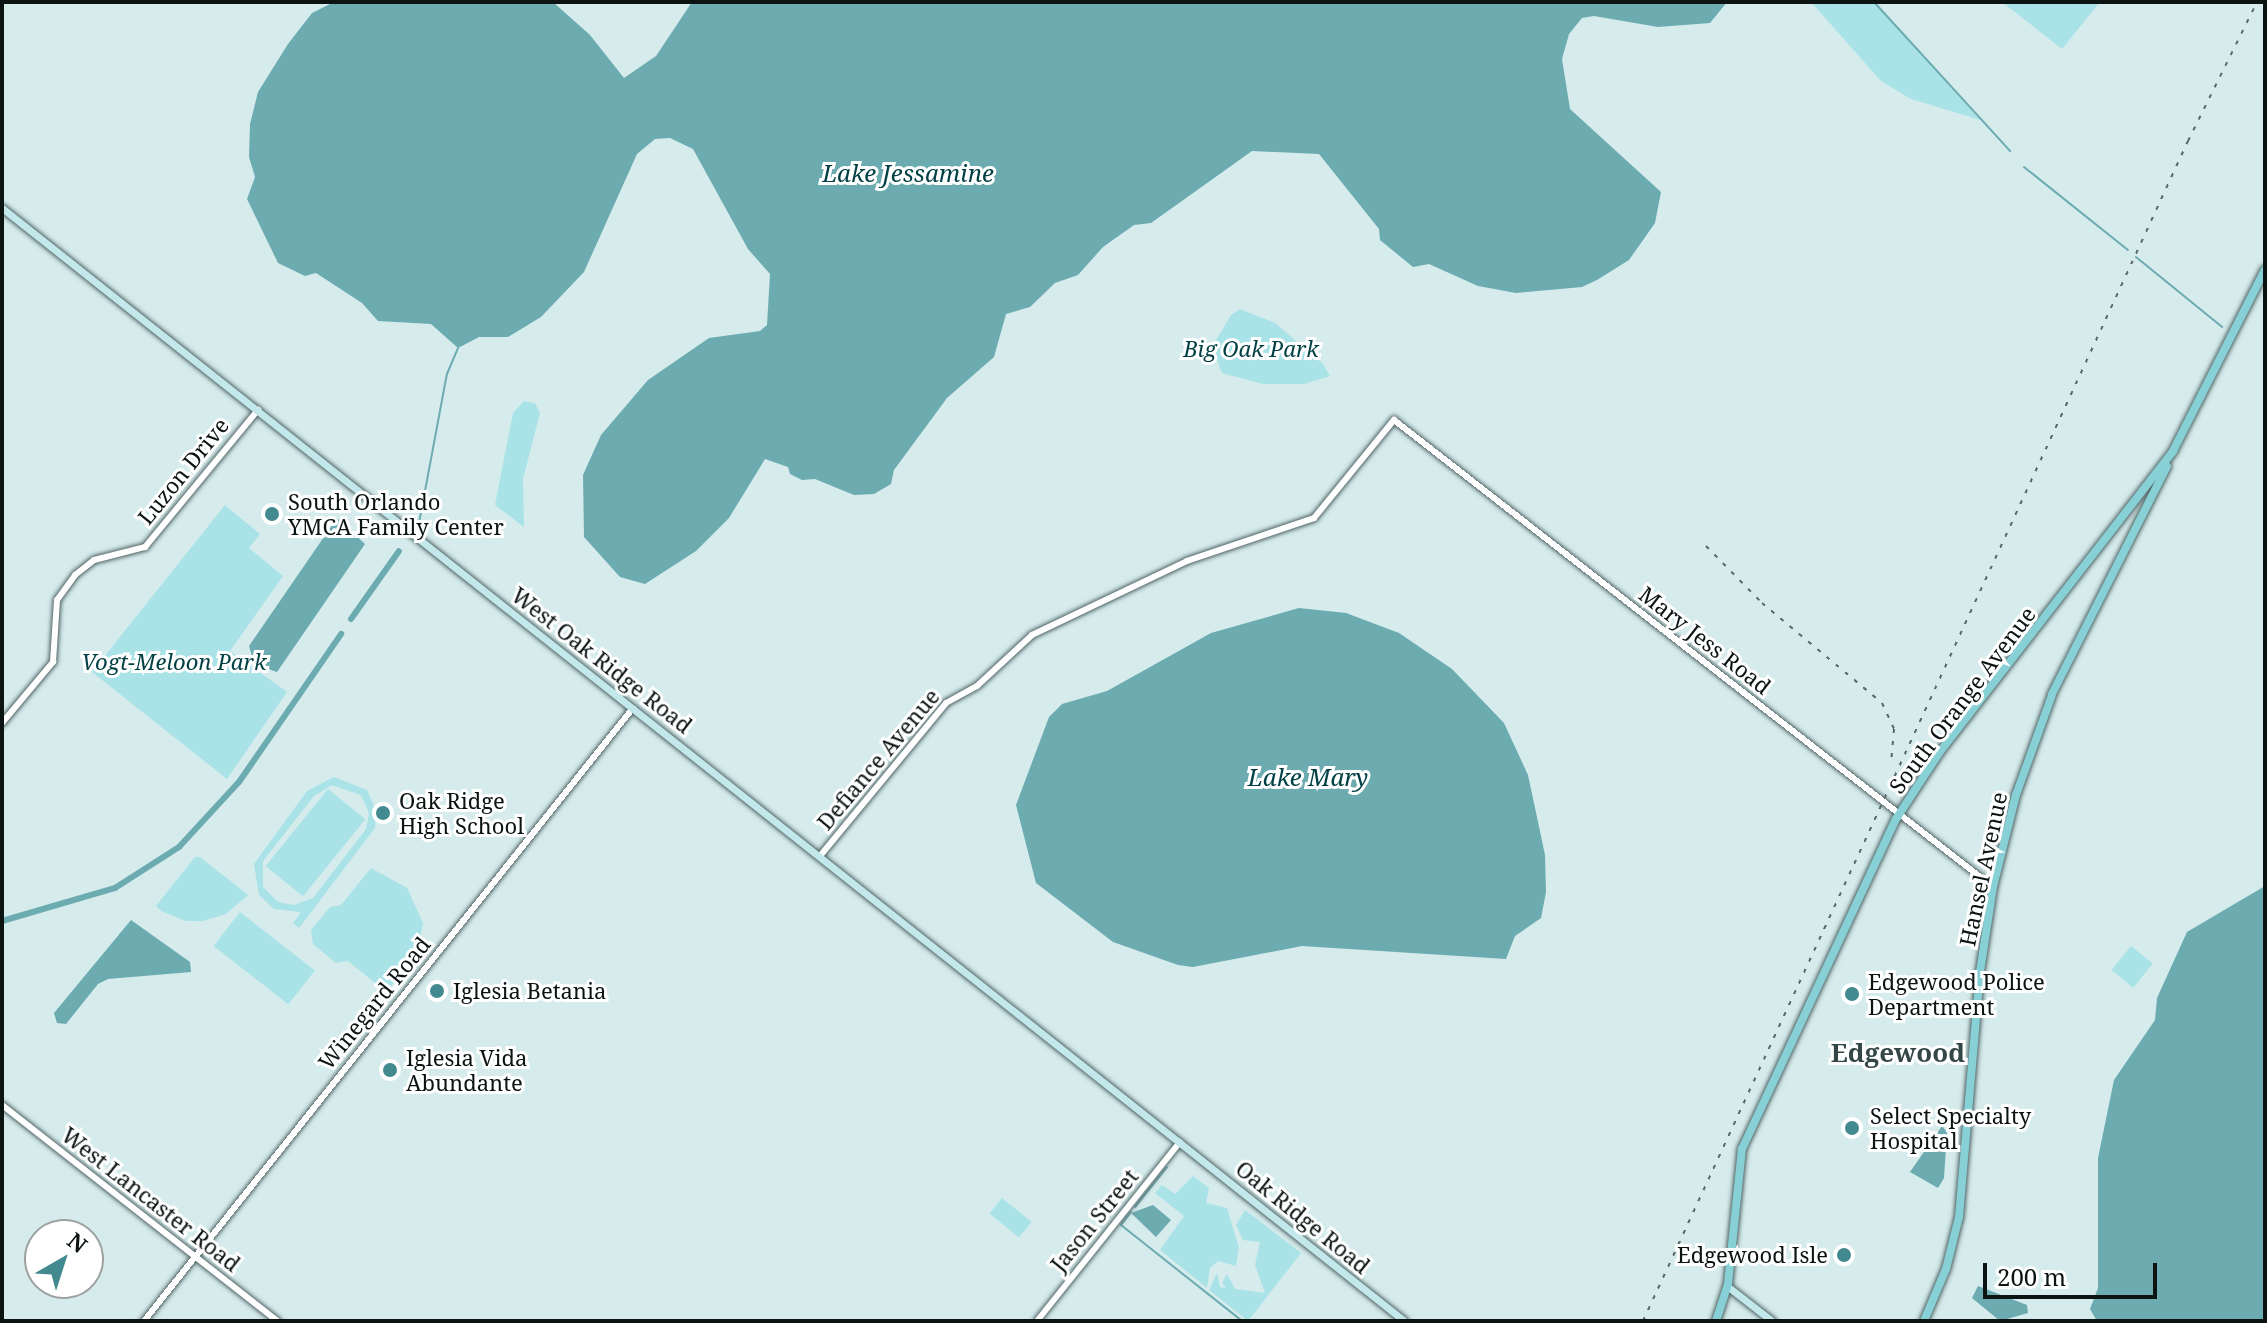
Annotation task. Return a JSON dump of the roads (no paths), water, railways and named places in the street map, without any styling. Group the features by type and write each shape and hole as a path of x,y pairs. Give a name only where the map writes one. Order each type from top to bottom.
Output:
{"main road":[{"name":"West Oak Ridge Road","path":"2,208 1180,1142"},
{"name":"South Orange Avenue","path":"1716,1321 1727,1286 1735,1184 1746,1140 1900,813 1939,753 2173,451 2265,270"},
{"name":"Hansel Avenue","path":"1924,1321 1946,1269 1959,1217 1979,983 1993,887 2016,795 2052,695 2173,451"},
{"name":"Oak Ridge Road","path":"1180,1142 1404,1321"},
{"path":"1727,1286 1772,1321"}],"street":[{"name":"Luzon Drive","path":"2,723 53,662 57,600 75,575 94,560 145,547 258,410"},
{"name":"Defiance Avenue","path":"820,856 946,703 968,691 1032,635 1187,561 1314,518 1326,510 1394,420"},
{"name":"Mary Jess Road","path":"1394,420 1993,887"},
{"name":"Winegard Road","path":"144,1321 633,708"},
{"name":"West Lancaster Road","path":"2,1106 277,1321"},
{"name":"Jason Street","path":"1037,1321 1180,1142"}],"water":[{"name":"Lake Jessamine","path":"334,2 553,2 590,35 624,78 656,56 692,2 1727,2 1710,23 1658,27 1594,16 1582,18 1569,34 1562,59 1570,109 1661,192 1655,223 1629,260 1597,280 1582,287 1516,293 1478,286 1429,264 1413,267 1380,240 1379,229 1319,154 1252,151 1151,223 1134,225 1103,247 1078,275 1055,283 1030,307 1006,314 994,357 947,398 894,470 891,484 874,494 854,495 815,479 802,480 790,474 788,467 765,459 729,518 696,551 645,584 620,577 584,537 583,475 601,435 648,380 709,338 760,331 767,325 770,274 748,249 693,149 670,138 655,139 637,154 584,272 541,317 508,337 479,337 458,348 431,324 378,321 362,303 316,273 305,276 278,263 247,199 255,177 249,157 250,124 258,92 288,44 312,13"},
{"path":"337,518 365,544 277,672 271,670 252,656 249,646"},
{"name":"Lake Mary","path":"1299,608 1346,613 1399,633 1452,669 1504,723 1528,775 1545,855 1546,892 1541,918 1515,936 1506,959 1302,946 1193,967 1178,965 1113,942 1036,883 1016,805 1049,717 1062,704 1107,691 1211,633"},
{"path":"2265,886 2265,1321 2097,1321 2090,1309 2098,1288 2098,1158 2114,1080 2155,1020 2157,998 2187,932"},
{"path":"131,920 190,962 191,972 108,979 98,984 66,1024 57,1023 54,1013"},
{"path":"1942,1126 1947,1132 1944,1178 1938,1188 1910,1172"},
{"path":"1153,1205 1171,1220 1156,1237 1131,1213"},
{"path":"1978,1286 2027,1305 2028,1313 2000,1321 1972,1298"}],"waterway":[{"path":"1874,2 2010,151"},
{"path":"2024,167 2128,250"},
{"path":"2136,257 2222,327"},
{"path":"419,523 447,374 458,348"},
{"path":"351,619 399,551"},
{"path":"2,921 115,888 179,847 239,782 341,634"},
{"path":"1135,1207 1167,1167"},
{"path":"1131,1212 1121,1225 1242,1321"}],"railway":[{"path":"1643,1321 2188,141 2257,2"},
{"path":"1706,546 1762,603 1882,703 1894,729 1891,763"}],"place":[{"name":"South Orlando YMCA Family Center","path":"272,514"},
{"name":"Oak Ridge High School","path":"383,813"},
{"name":"Iglesia Betania","path":"437,991"},
{"name":"Edgewood Police Department","path":"1852,994"},
{"name":"Iglesia Vida Abundante","path":"390,1070"},
{"name":"Select Specialty Hospital","path":"1852,1128"},
{"name":"Edgewood Isle","path":"1844,1255"}],"district":[{"name":"Edgewood","path":"1898,1053"}],"park label":[{"name":"Big Oak Park","path":"1251,349"},
{"name":"Vogt-Meloon Park","path":"174,662"}]}
